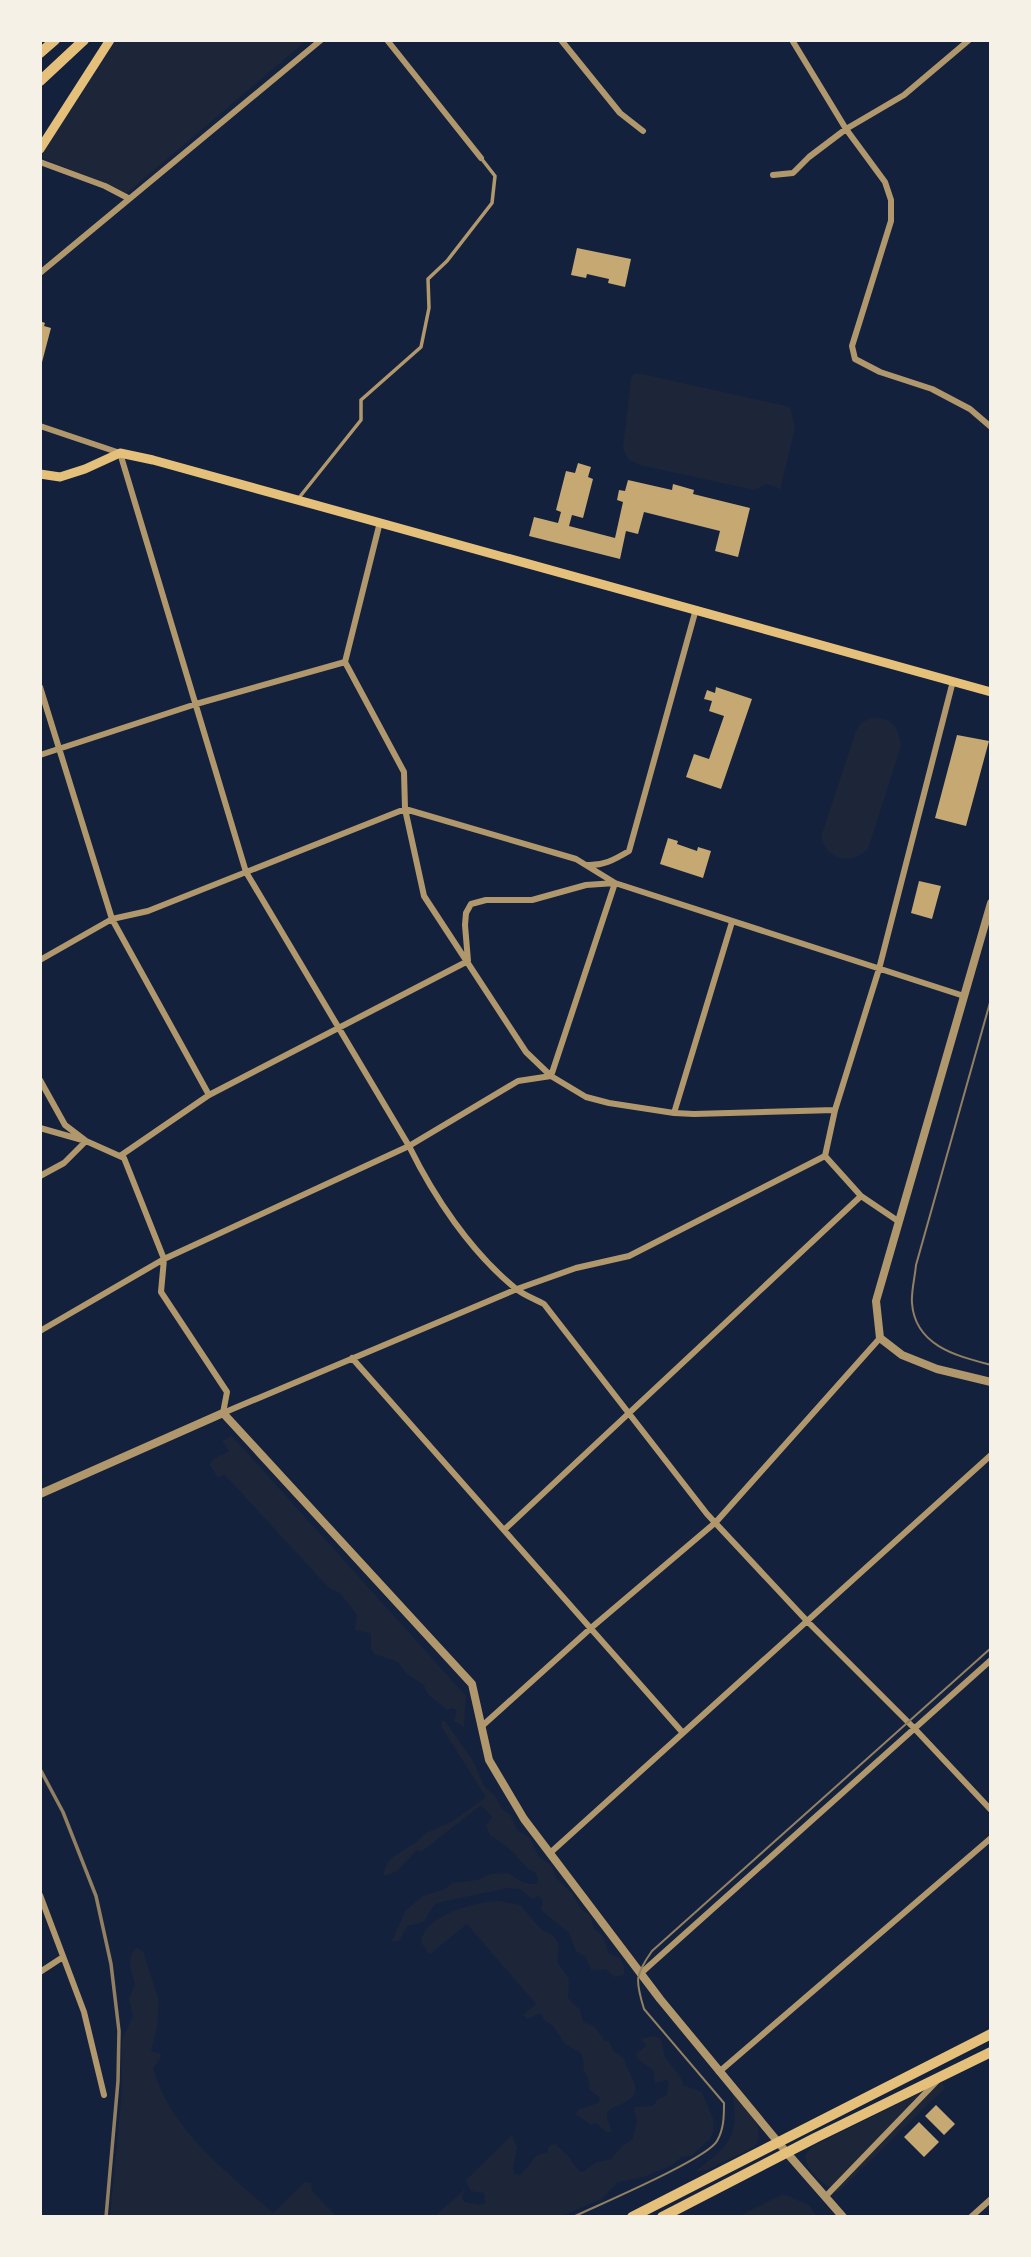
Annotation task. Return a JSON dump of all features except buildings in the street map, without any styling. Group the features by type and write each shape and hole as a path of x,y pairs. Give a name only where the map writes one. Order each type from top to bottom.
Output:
{"main road":[{"path":"40,52 55,40"},
{"path":"40,81 84,40"},
{"path":"40,149 110,40"},
{"path":"40,474 60,477 120,453 153,460 991,692"},
{"path":"632,2217 991,2034"},
{"path":"662,2217 991,2052"}],"street":[{"path":"40,273 321,40"},
{"path":"387,40 481,158"},
{"path":"561,40 620,113 643,131"},
{"path":"792,40 846,129 885,182 891,200 891,221 852,346 855,359 880,372 932,388 970,409 991,427"},
{"path":"773,175 793,173 846,129 904,95 969,40"},
{"path":"40,162 105,186 128,198"},
{"path":"40,426 120,453 246,872 409,1146 426,1180 463,1234 517,1289 544,1304 707,1514 991,1810"},
{"path":"380,522 345,662 404,772 405,809 424,896 526,1052 551,1076 586,1097 609,1103 694,1114 835,1110"},
{"path":"584,865 598,866 614,861 629,851 696,609"},
{"path":"40,755 196,704 345,662"},
{"path":"825,1156 835,1110 879,969 953,681"},
{"path":"40,687 113,919 209,1095"},
{"path":"40,960 113,919 148,911 405,809 576,859 615,883 964,996"},
{"path":"468,961 465,925 466,914 471,905 485,900 532,900 586,885 615,883"},
{"path":"551,1076 615,883"},
{"path":"991,903 876,1301 880,1338 902,1355 937,1369 991,1382"},
{"path":"674,1113 732,922"},
{"path":"120,1156 209,1095 468,961"},
{"path":"40,1331 164,1259 409,1146 519,1081 551,1076"},
{"path":"40,1080 65,1125 86,1141"},
{"path":"40,1128 86,1141 124,1158 164,1259 161,1292 227,1392 223,1413"},
{"path":"40,1176 64,1163 86,1141"},
{"path":"825,1156 861,1196 898,1221"},
{"path":"40,1494 223,1413 517,1289 576,1268 629,1256 825,1156"},
{"path":"504,1530 861,1196"},
{"path":"481,1727 591,1628 716,1522 880,1338"},
{"path":"352,1358 683,1733"},
{"path":"223,1413 472,1684 489,1760 524,1819 640,1974 719,2072 844,2217"},
{"path":"550,1853 991,1455"},
{"path":"640,1974 991,1660"},
{"path":"719,2072 991,1838"},
{"path":"40,1895 84,2012 104,2095"},
{"path":"40,1972 63,1957"},
{"path":"826,2196 942,2076"},
{"path":"971,2217 991,2199"}],"lane":[{"path":"297,501 360,420 361,400 421,347 429,308 428,279 447,261 492,203 495,176 481,158"}],"shaded area":[{"path":"116,40 307,40 127,193 40,157"},
{"path":"637,373 790,407 795,428 780,490 766,484 754,490 640,465 628,459 623,448 631,380"},
{"path":"871,718 884,719 893,724 901,746 868,849 848,859 841,858 829,851 821,837 856,731 861,723"},
{"path":"232,1436 466,1696 464,1727 454,1721 457,1711 453,1708 447,1710 428,1693 424,1685 407,1674 398,1662 375,1654 371,1649 371,1633 355,1630 357,1615 340,1593 329,1588 224,1474 218,1478 210,1465 212,1460 229,1451 222,1441"},
{"path":"441,1721 445,1721 473,1761 484,1786 495,1796 503,1810 510,1814 517,1830 530,1838 539,1857 551,1865 557,1879 572,1893 581,1909 590,1915 594,1929 602,1936 608,1953 620,1958 624,1975 614,1977 606,1969 591,1970 586,1957 576,1951 569,1933 541,1910 543,1900 538,1896 532,1899 520,1889 508,1888 441,1902 434,1905 424,1922 407,1926 399,1941 392,1941 406,1910 423,1896 445,1889 452,1883 508,1873 525,1883 537,1884 535,1872 528,1869 511,1850 490,1835 486,1826 492,1817 481,1805 421,1852 417,1850 397,1871 385,1876 383,1874 394,1856 426,1833 453,1821 486,1797 442,1728"},
{"path":"498,1901 520,1905 541,1929 554,1936 559,1944 557,1962 569,1979 568,1998 580,2010 583,2022 594,2026 605,2041 609,2041 613,2051 624,2058 636,2091 629,2100 608,2111 607,2117 612,2132 606,2132 596,2123 591,2125 576,2114 578,2110 598,2103 600,2098 590,2090 581,2053 565,2044 542,2014 528,2019 523,2015 536,2004 467,1924 431,1953 428,1953 421,1942 431,1924 441,1917 464,1907"},
{"path":"136,1948 143,1951 159,2001 157,2027 151,2051 161,2054 153,2068 172,2111 186,2130 219,2165 273,2213 305,2182 311,2183 312,2191 337,2217 110,2217 122,2090 122,2039 133,2017 129,1998 135,1985 130,1962"},
{"path":"654,2036 661,2039 665,2057 681,2078 683,2085 702,2092 713,2119 714,2130 710,2139 691,2156 682,2157 672,2165 644,2177 618,2182 602,2199 559,2217 434,2217 465,2189 462,2197 464,2202 480,2205 485,2203 484,2193 470,2191 466,2180 512,2135 517,2148 514,2174 521,2175 537,2155 547,2153 549,2146 555,2144 579,2171 583,2172 595,2163 611,2159 622,2146 633,2139 637,2121 634,2107 653,2106 658,2099 667,2095 669,2081 655,2083 654,2071 638,2059 636,2054 646,2046 641,2039"},
{"path":"942,2082 945,2088 837,2193 816,2177 809,2167 805,2155 813,2146"},
{"path":"732,2092 757,2125 758,2140 754,2147 706,2170 695,2172 716,2155 729,2139 735,2120"},
{"path":"783,2194 809,2205 817,2217 737,2217"}],"tram line":[{"path":"991,999 916,1265 912,1299 915,1318 929,1339 952,1353 991,1365"},
{"path":"573,2217 694,2159 709,2149 721,2132 724,2103 644,2009 638,1978 652,1951 991,1648"}],"railway":[{"path":"40,1769 63,1812 96,1896 111,1964 119,2031 118,2081 106,2217"}]}
